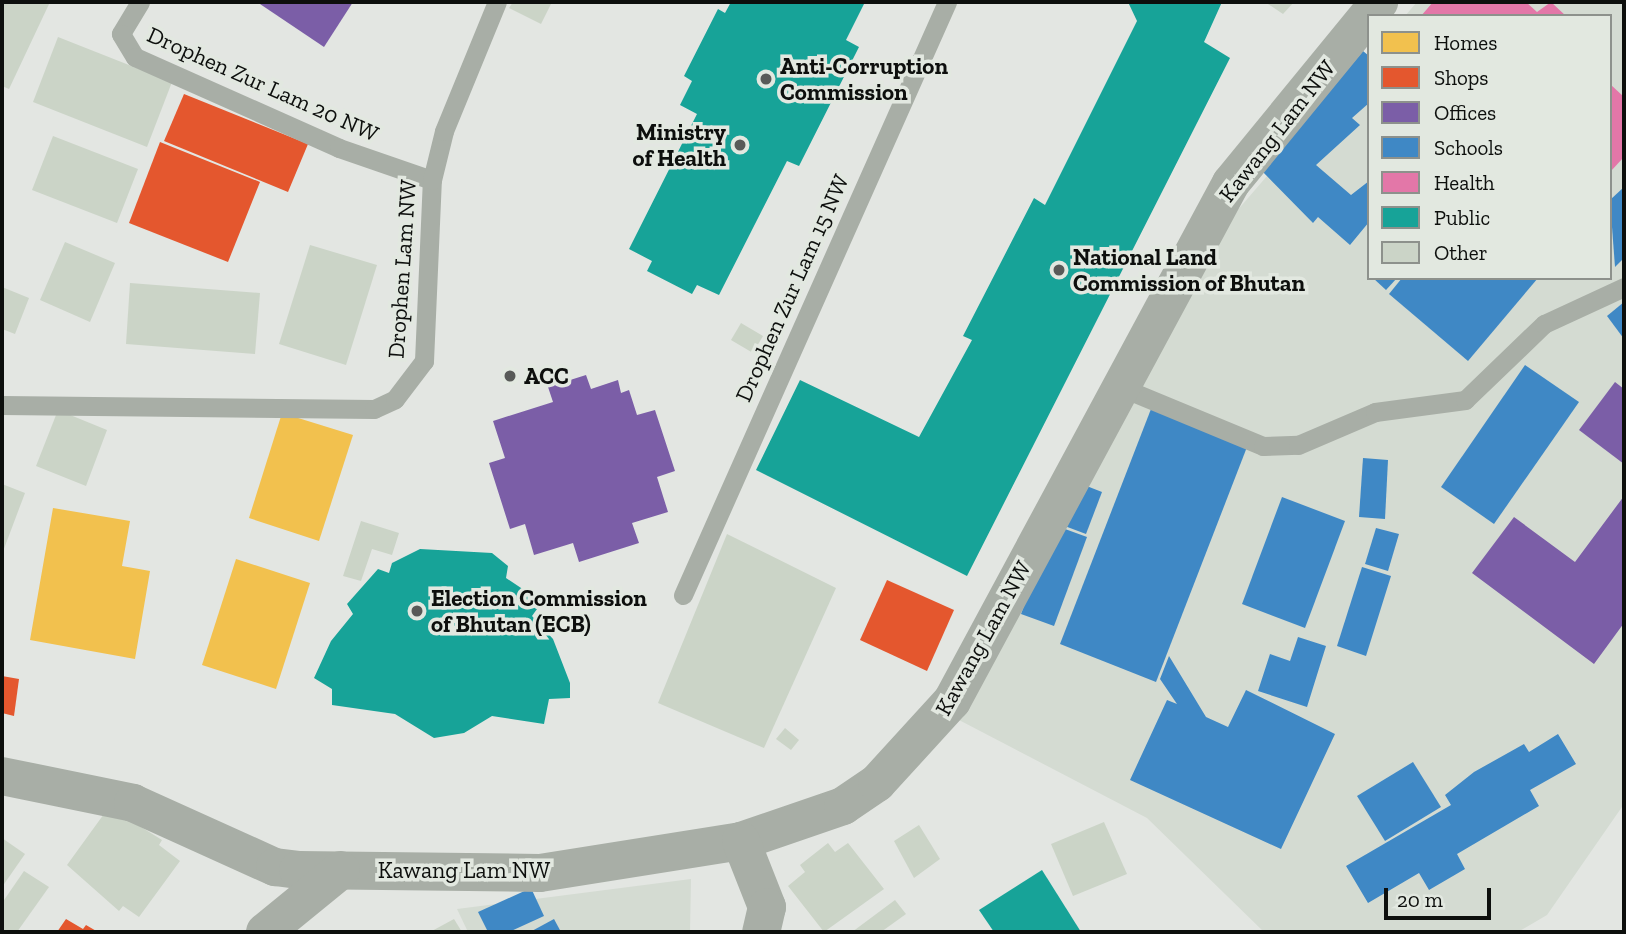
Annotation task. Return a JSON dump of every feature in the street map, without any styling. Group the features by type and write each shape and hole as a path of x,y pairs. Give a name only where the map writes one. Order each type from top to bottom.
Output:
{"street":[{"name":"Kawang Lam NW","path":"2,776 133,803 275,867 341,870 540,873 741,841 843,806 877,783 929,732 953,701 1118,386 1231,183 1367,17"},
{"path":"741,841 766,907 761,932"},
{"path":"265,932 341,870"}],"lane":[{"name":"Drophen Zur Lam 20 NW","path":"140,2 121,34 135,57 339,148 432,180"},
{"name":"Drophen Lam NW","path":"2,405 374,409 395,399 424,361 432,180 444,131 497,2"},
{"name":"Drophen Zur Lam 15 NW","path":"683,595 947,2"},
{"path":"1118,386 1263,446 1298,445 1375,411 1465,400 1544,324 1624,287"}],"shaded area":[{"path":"1417,2 1624,2 1624,804 1547,915 1518,932 1264,932 1147,818 959,720 1223,227 1367,60 1367,280 1612,280 1612,14 1407,14"},
{"path":"691,879 690,932 468,932 457,909"}],"building: Homes":[{"path":"282,413 353,435 319,541 249,518"},
{"path":"53,508 130,521 122,566 150,571 135,659 30,640"},
{"path":"236,559 310,583 276,689 202,665"}],"building: Shops":[{"path":"184,94 308,144 288,192 164,141"},
{"path":"160,142 260,182 228,262 129,223"},
{"path":"887,580 954,610 927,671 860,640"},
{"path":"2,676 19,679 14,716 2,713"},
{"path":"66,919 83,929 86,925 98,932 57,932"}],"building: Offices":[{"path":"257,2 353,2 324,47"},
{"path":"586,375 591,389 618,380 621,393 629,390 637,415 655,410 675,471 657,477 668,512 632,523 639,543 579,562 573,543 534,555 525,524 510,529 489,463 505,458 493,421 553,402 548,387"},
{"path":"1615,382 1624,389 1624,464 1579,430"},
{"path":"1624,496 1624,623 1594,664 1472,573 1514,517 1575,562"}],"building: Schools":[{"path":"1363,51 1367,54 1367,105 1352,118 1360,125 1316,165 1351,195 1367,183 1367,224 1350,245 1318,217 1313,223 1262,171"},
{"path":"1624,187 1624,258 1615,267 1612,227 1612,198"},
{"path":"1375,280 1395,280 1386,290"},
{"path":"1400,280 1536,280 1468,361 1389,294"},
{"path":"1624,302 1624,339 1607,316"},
{"path":"1525,365 1579,402 1494,524 1441,487"},
{"path":"1151,409 1247,447 1156,682 1060,644"},
{"path":"1363,458 1388,460 1385,519 1359,517"},
{"path":"1079,483 1102,492 1086,534 1062,525"},
{"path":"1282,497 1345,521 1305,628 1242,604"},
{"path":"1054,525 1087,537 1054,626 1021,614"},
{"path":"1376,528 1399,534 1388,571 1365,564"},
{"path":"1362,567 1391,576 1366,656 1337,646"},
{"path":"1298,637 1326,646 1307,707 1258,691 1270,654 1290,661"},
{"path":"1169,656 1206,717 1228,727 1246,690 1335,734 1281,849 1130,780 1167,700 1177,704 1160,679"},
{"path":"1558,734 1576,764 1530,790 1539,806 1457,854 1465,869 1429,890 1419,873 1368,903 1346,866 1451,805 1445,795 1474,772 1524,744 1529,752"},
{"path":"1413,762 1441,807 1385,841 1357,796"},
{"path":"531,888 544,916 509,932 488,932 478,912"},
{"path":"554,919 561,932 530,932"}],"building: Health":[{"path":"1433,2 1526,2 1537,12 1551,2 1564,14 1423,14"},
{"path":"1612,86 1624,97 1624,157 1612,170"}],"building: Public":[{"path":"731,2 865,2 846,40 859,47 799,166 787,161 719,295 697,285 692,294 647,271 652,261 629,249 697,114 680,105 692,81 684,76 718,9 725,13"},
{"name":"National Land Commission of Bhutan","path":"1128,2 1222,2 1204,42 1230,58 967,576 756,470 800,380 919,437 972,340 963,336 1034,198 1045,205 1137,21"},
{"path":"420,549 492,553 508,566 506,578 542,602 532,616 553,639 570,683 570,698 549,699 544,724 492,716 464,733 434,738 395,714 332,705 332,689 314,678 331,641 353,614 347,604 378,569 389,573 392,563"},
{"path":"1042,870 1081,932 994,932 979,910"}],"building: Other":[{"path":"2,2 50,2 9,89 2,86"},
{"path":"513,2 552,2 541,24 509,8"},
{"path":"1265,2 1294,2 1283,14"},
{"path":"58,37 172,82 147,147 33,102"},
{"path":"53,136 138,169 117,223 32,190"},
{"path":"65,242 115,263 90,322 40,300"},
{"path":"310,245 377,265 346,365 279,344"},
{"path":"130,283 260,293 255,354 126,344"},
{"path":"2,287 29,298 15,334 2,329"},
{"path":"741,323 763,336 753,353 731,340"},
{"path":"58,410 107,430 86,486 36,466"},
{"path":"2,484 25,493 2,554"},
{"path":"361,521 399,533 392,555 372,549 361,581 343,576"},
{"path":"727,534 836,588 764,748 658,703"},
{"path":"785,728 799,740 791,750 776,739"},
{"path":"109,807 162,840 159,845 180,861 139,917 123,906 119,911 67,865"},
{"path":"1104,822 1127,874 1073,896 1051,844"},
{"path":"919,825 940,859 914,878 894,841"},
{"path":"2,838 25,854 2,887"},
{"path":"828,843 835,852 848,843 884,889 824,932 788,886 805,872 800,865"},
{"path":"24,871 49,887 17,932 2,932 2,903"},
{"path":"895,900 906,914 881,932 852,932"},
{"path":"454,919 462,932 430,932"}],"place":[{"name":"Anti-Corruption Commission","path":"766,79"},
{"name":"Ministry of Health","path":"740,145"},
{"name":"National Land Commission of Bhutan","path":"1059,270"},
{"name":"ACC","path":"510,376"},
{"name":"Election Commission of Bhutan (ECB)","path":"417,611"}]}
